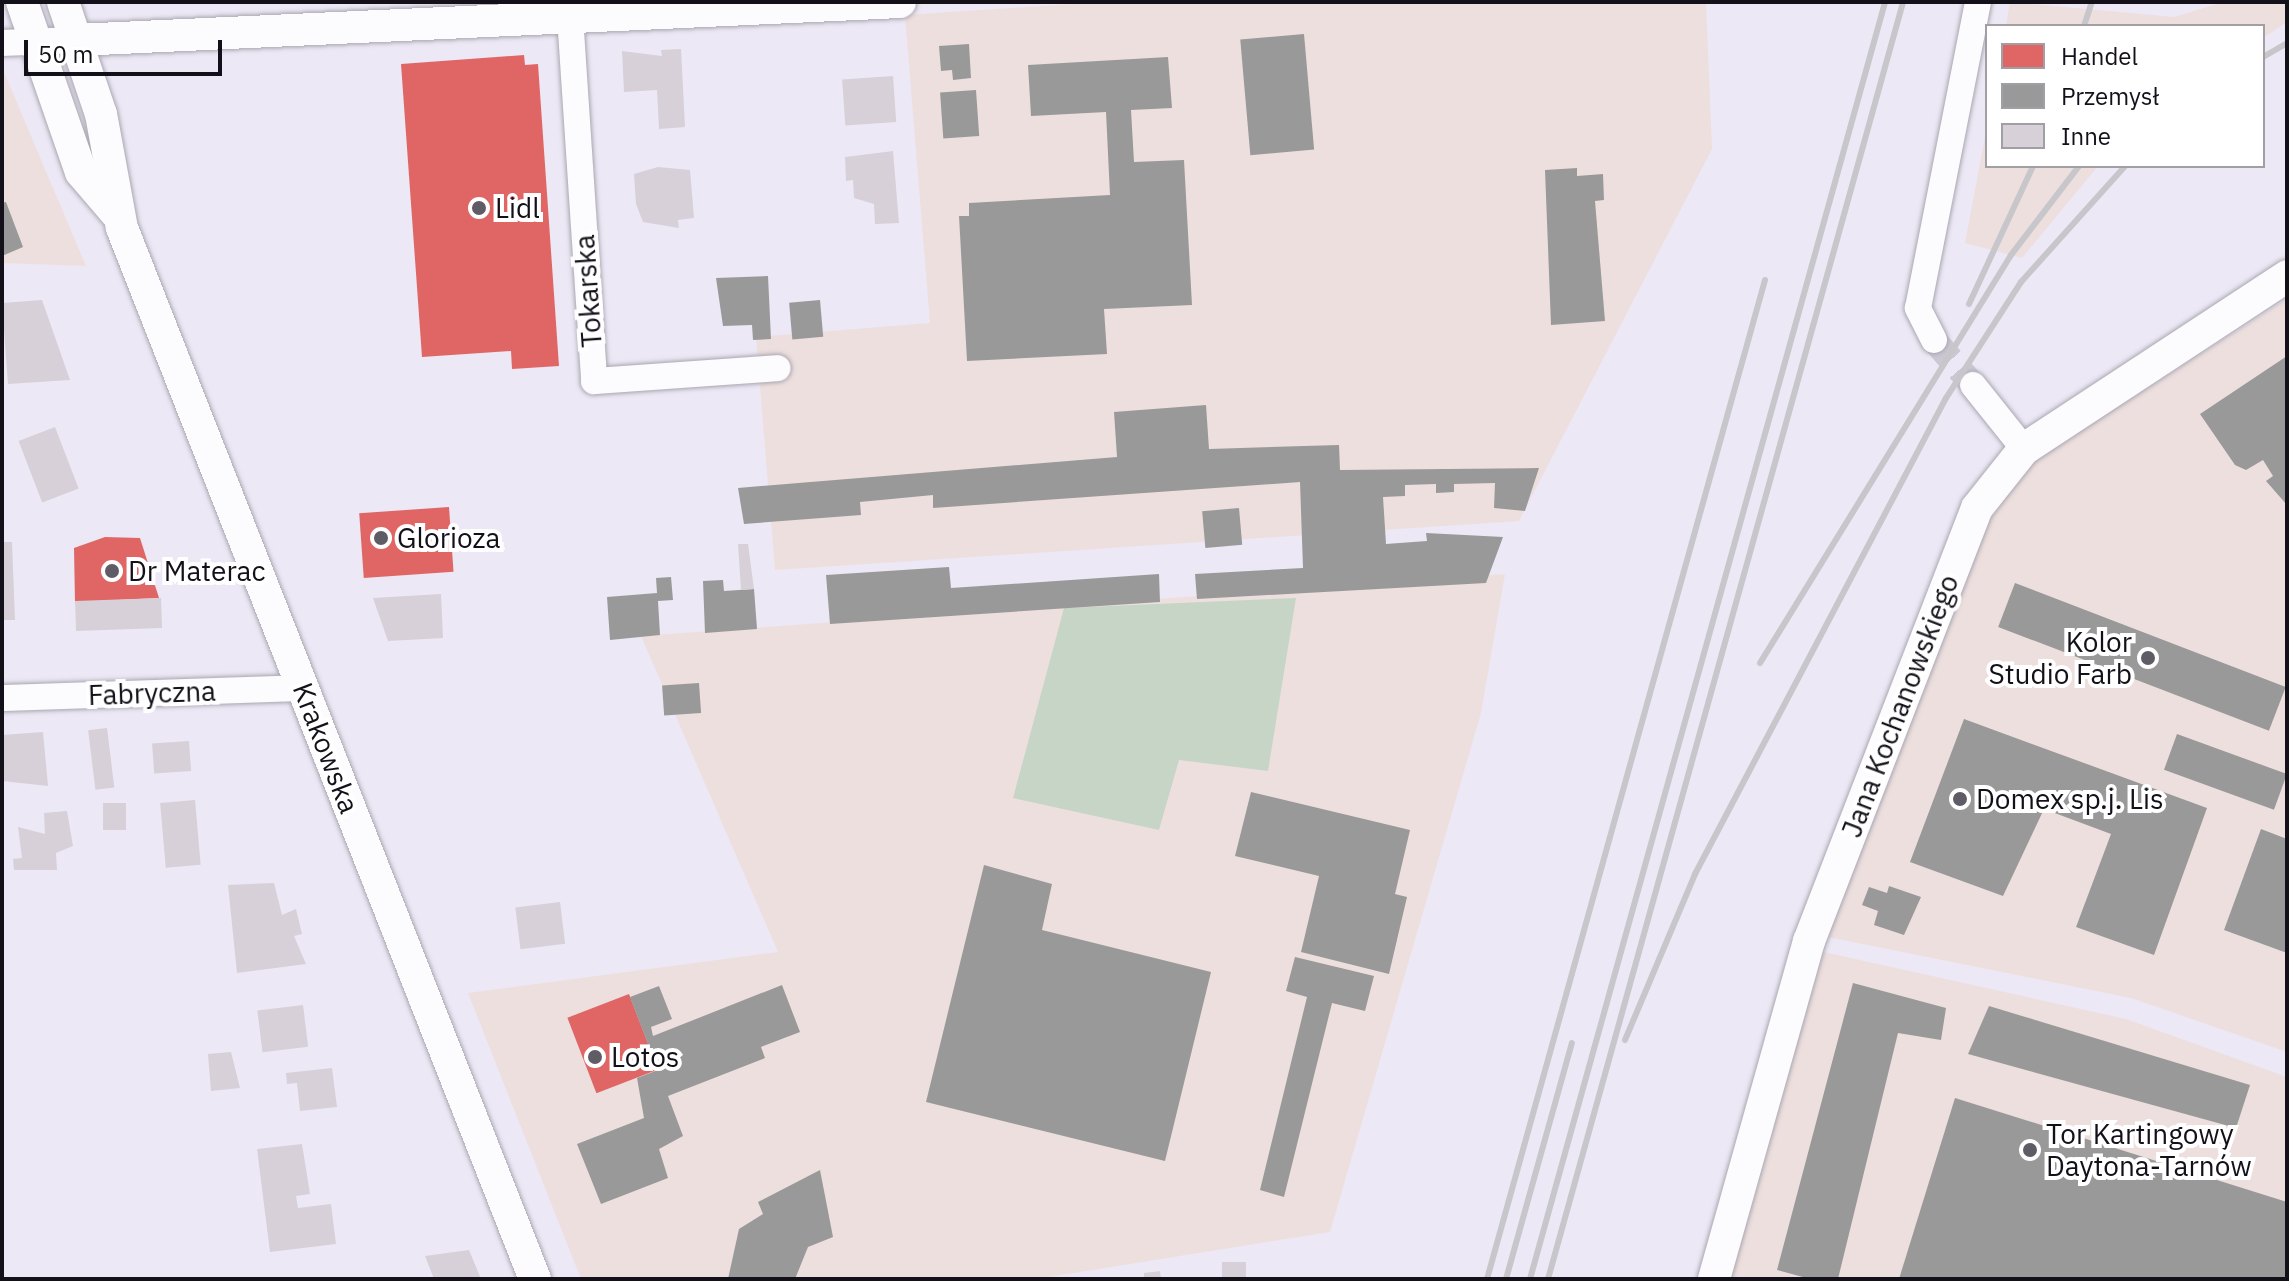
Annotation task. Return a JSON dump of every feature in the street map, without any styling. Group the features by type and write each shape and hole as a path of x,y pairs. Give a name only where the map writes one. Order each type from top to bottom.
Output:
{"street":[{"name":"Krakowska","path":"22,2 81,172 118,216"},
{"name":"Krakowska","path":"63,2 101,114 118,216 535,1279"},
{"path":"2,43 530,10 570,16 900,2"},
{"path":"1934,340 1918,308 1978,2"},
{"name":"Tokarska","path":"570,16 594,381 778,368"},
{"name":"Jana Kochanowskiego","path":"1714,1279 1809,941 1977,508 2024,449 2287,276"},
{"path":"1973,385 2024,449"},
{"name":"Fabryczna","path":"2,698 302,688"}],"shaded area":[{"path":"1101,2 1706,2 1712,149 1519,521 775,570 756,337 930,323 905,15"},
{"path":"2010,2 2174,17 2224,2 2287,2 2287,22 2265,37 2265,24 2006,24"},
{"path":"2,69 4,72 86,266 2,263"},
{"path":"1985,137 1985,168 2096,168 2022,258 1965,243"},
{"path":"2287,299 2287,1052 2131,998 1823,936 1989,516 2037,458"},
{"path":"1505,574 1481,713 1330,1232 1036,1279 581,1279 468,993 778,952 641,636"},
{"path":"1819,951 2126,1019 2287,1077 2287,1279 1727,1279"}],"green space":[{"path":"1296,598 1268,771 1179,760 1159,830 1013,798 1064,608"}],"building: Handel":[{"name":"Lidl","path":"524,55 525,65 538,64 559,366 512,369 511,351 422,357 401,64"},
{"path":"449,507 454,572 364,578 359,513"},
{"name":"Dr Materac","path":"105,537 140,538 159,598 75,602 74,548"},
{"path":"629,994 658,1070 596,1093 567,1018"}],"building: Przemysł":[{"path":"1304,34 1314,150 1250,155 1240,40"},
{"path":"969,44 971,78 953,80 952,70 941,71 939,46"},
{"path":"1168,57 1172,108 1131,110 1134,162 1184,160 1192,305 1104,309 1107,354 967,361 959,216 969,216 969,203 1110,195 1106,112 1031,116 1028,65"},
{"path":"976,90 979,136 943,138 940,93"},
{"path":"1577,168 1577,176 1603,174 1604,200 1595,201 1605,321 1551,325 1545,170"},
{"path":"6,202 23,247 2,256 2,203"},
{"path":"768,276 771,339 753,340 752,325 723,326 716,278"},
{"path":"820,300 823,337 792,340 789,303"},
{"path":"2287,356 2287,505 2266,481 2273,476 2263,460 2246,470 2235,465 2200,414"},
{"path":"1206,405 1209,449 1339,445 1340,470 1539,468 1525,511 1494,508 1495,483 1454,484 1454,492 1436,493 1436,484 1405,485 1405,496 1383,497 1386,544 1427,541 1426,533 1503,537 1486,583 1197,599 1195,574 1303,568 1300,482 933,508 933,495 860,502 861,515 744,524 738,488 1117,457 1114,412"},
{"path":"1239,508 1242,545 1205,548 1202,511"},
{"path":"949,567 951,588 1159,574 1160,602 830,624 826,575"},
{"path":"671,577 673,600 658,601 660,635 610,640 607,597 657,593 656,578"},
{"path":"723,580 724,591 754,589 757,629 705,633 703,581"},
{"name":"Kolor Studio Farb","path":"2015,583 2286,687 2269,731 1998,627"},
{"path":"699,683 701,713 664,716 662,686"},
{"path":"1964,719 2207,808 2154,955 2076,927 2111,834 2044,809 2003,896 1910,862"},
{"path":"2177,734 2287,774 2274,810 2164,770"},
{"path":"1251,792 1410,830 1395,894 1407,897 1389,974 1301,952 1319,876 1235,856"},
{"path":"2261,829 2287,839 2287,953 2224,930"},
{"path":"984,865 1052,884 1042,930 1211,972 1165,1161 926,1102"},
{"path":"1889,886 1921,897 1904,935 1874,925 1878,911 1862,905 1869,887 1887,893"},
{"path":"1295,957 1374,976 1365,1011 1332,1003 1284,1197 1260,1190 1307,997 1286,991"},
{"path":"1853,983 1946,1008 1941,1040 1898,1033 1838,1279 1810,1279 1777,1270"},
{"path":"782,985 800,1032 761,1047 765,1058 668,1096 683,1136 659,1149 668,1178 601,1204 577,1144 644,1118 637,1078 658,1070 630,997 659,986 672,1019 651,1027 653,1036"},
{"path":"1989,1006 2250,1085 2236,1128 1968,1054"},
{"name":"Tor Kartingowy Daytona-Tarnów","path":"1955,1098 2287,1202 2287,1279 1899,1279"},
{"path":"820,1170 833,1237 808,1247 795,1279 728,1279 739,1229 763,1214 758,1202"}],"building: Inne":[{"path":"681,49 685,127 659,129 657,90 624,92 622,51 662,56 661,50"},
{"path":"893,76 896,122 845,125 842,80"},
{"path":"893,151 899,223 875,224 874,204 854,198 853,180 846,181 845,157"},
{"path":"658,167 690,170 694,218 678,220 679,228 643,222 636,204 634,174"},
{"path":"42,300 70,380 8,384 2,303"},
{"path":"55,427 79,489 42,503 19,441"},
{"path":"2,542 12,542 15,620 2,620"},
{"path":"738,544 748,544 754,589 741,590"},
{"path":"441,594 443,638 388,641 373,598"},
{"path":"161,598 162,628 76,631 75,601"},
{"path":"107,728 114,788 95,790 88,730"},
{"path":"43,732 48,786 2,781 2,735"},
{"path":"189,741 191,771 154,774 152,744"},
{"path":"195,800 201,865 166,868 160,803"},
{"path":"103,803 126,803 126,830 103,830"},
{"path":"67,811 73,846 56,853 57,870 14,870 13,859 22,858 18,827 45,834 44,813"},
{"path":"274,883 282,915 296,909 302,934 294,936 306,964 237,973 228,885"},
{"path":"560,902 565,944 520,949 515,907"},
{"path":"303,1005 308,1047 262,1052 257,1011"},
{"path":"231,1052 240,1088 211,1091 208,1054"},
{"path":"332,1068 337,1107 300,1111 297,1083 287,1084 286,1073"},
{"path":"302,1144 310,1194 296,1196 298,1208 331,1204 336,1244 270,1252 257,1149"},
{"path":"469,1250 481,1279 434,1279 425,1256"},
{"path":"1222,1262 1246,1262 1246,1279 1222,1279"},
{"path":"1160,1271 1161,1279 1144,1279 1144,1273"}],"tunnel":[{"path":"1934,340 1973,385"}],"railway":[{"path":"1530,1279 1885,2"},
{"path":"1548,1279 1903,2"},
{"path":"2085,24 2092,2"},
{"path":"2265,56 2287,43"},
{"path":"1969,304 2032,168"},
{"path":"1760,663 2011,255 2077,168"},
{"path":"1625,1040 1695,874 1946,398 2021,282 2123,168"},
{"path":"1487,1279 1765,280"},
{"path":"1506,1279 1572,1043"}],"place":[{"name":"Lidl","path":"479,208"},
{"name":"Glorioza","path":"381,538"},
{"name":"Dr Materac","path":"112,571"},
{"name":"Kolor Studio Farb","path":"2148,658"},
{"name":"Domex sp.j. Lis","path":"1960,799"},
{"name":"Lotos","path":"595,1057"},
{"name":"Tor Kartingowy Daytona-Tarnów","path":"2030,1150"}]}
